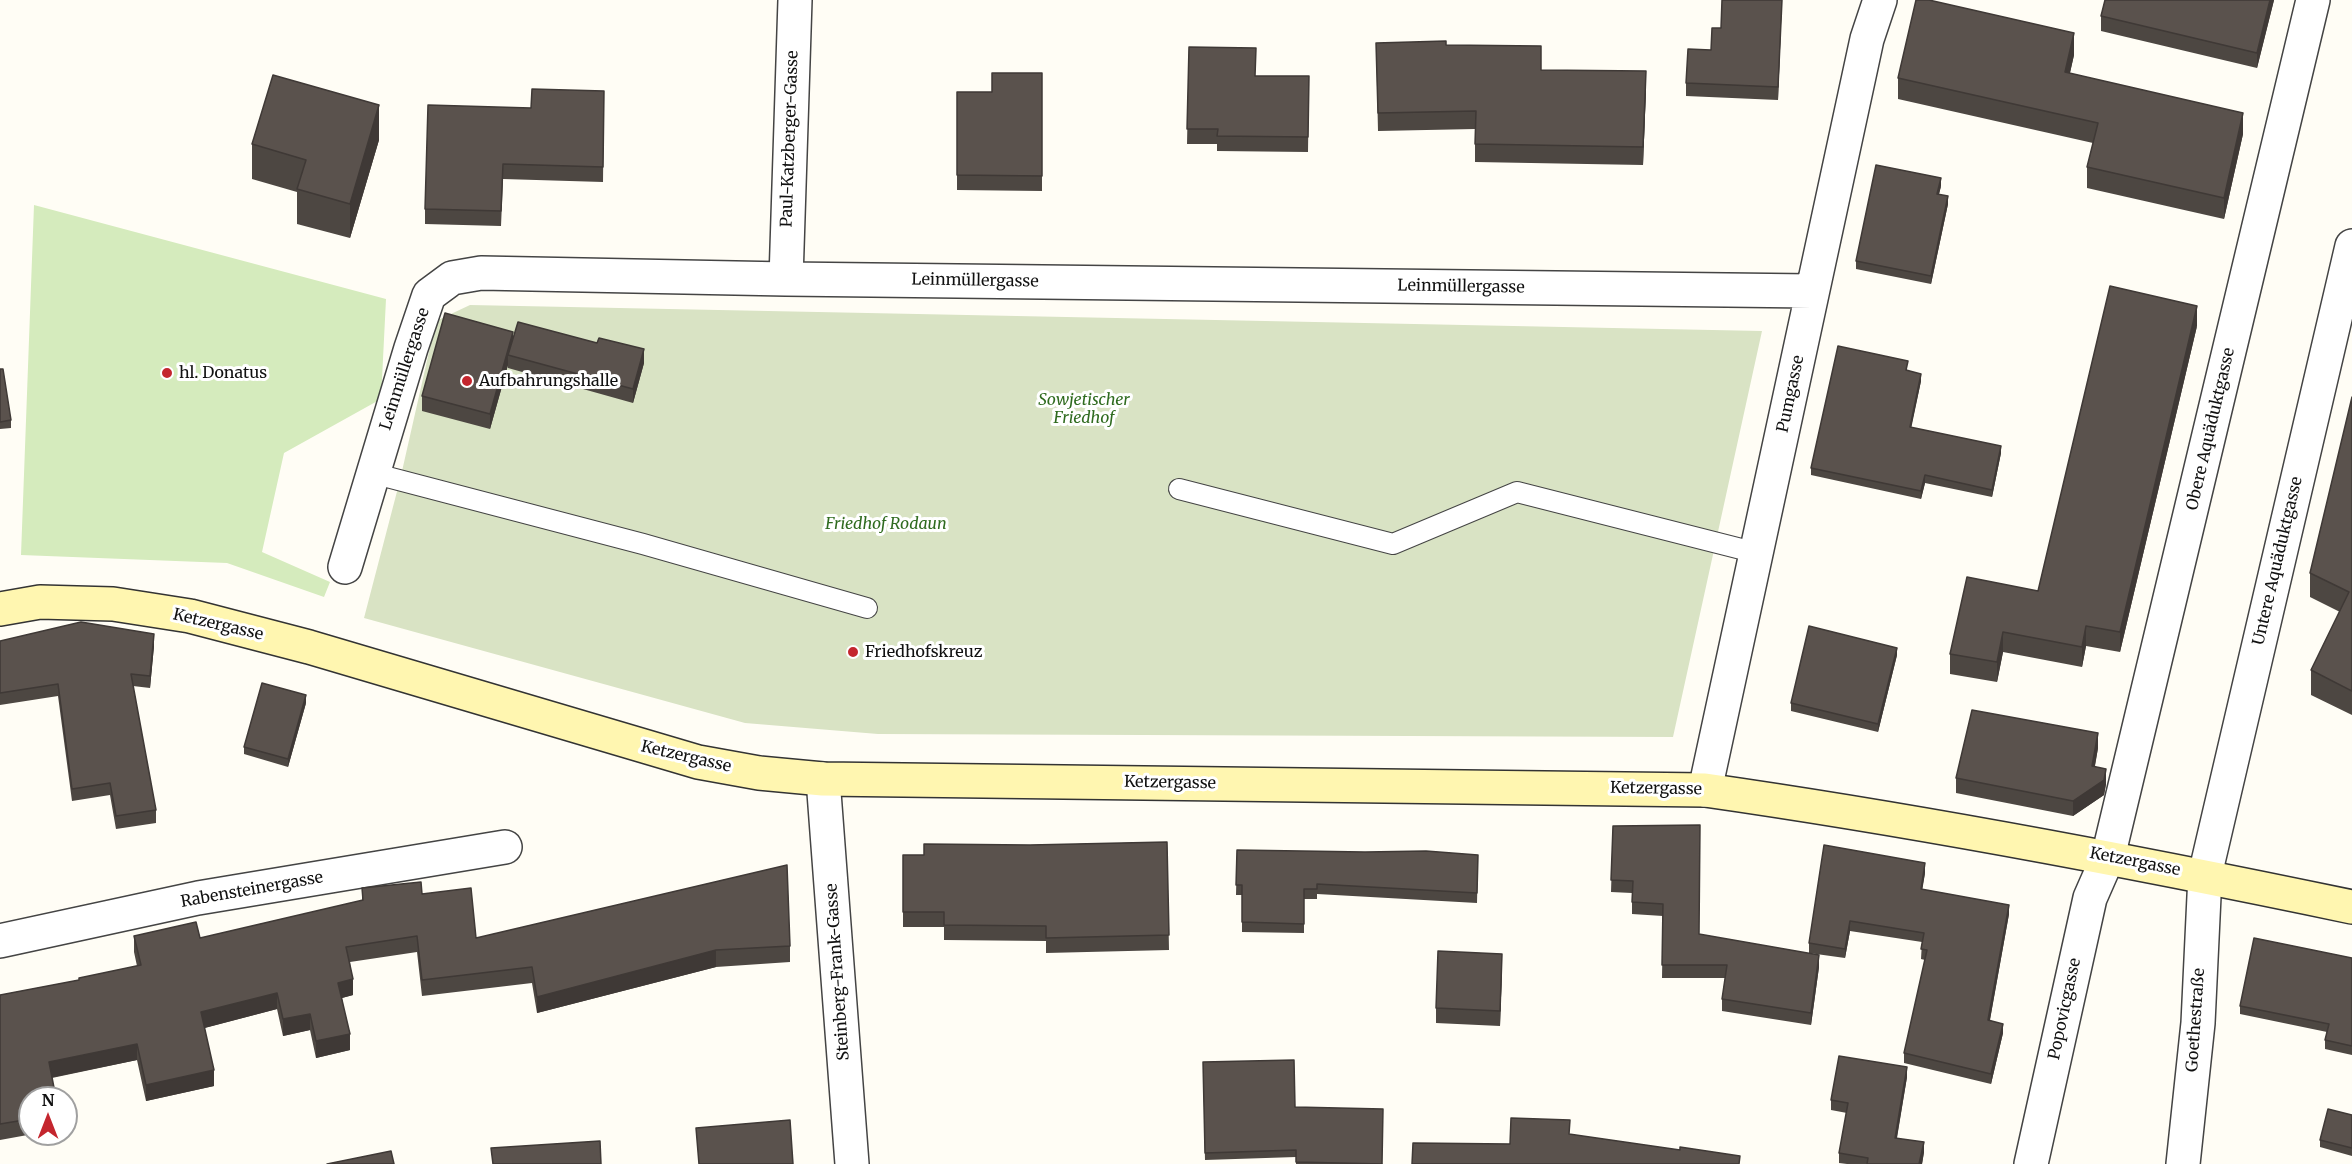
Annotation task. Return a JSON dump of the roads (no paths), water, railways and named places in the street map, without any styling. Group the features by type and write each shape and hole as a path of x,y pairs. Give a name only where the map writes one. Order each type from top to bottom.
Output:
{"main road":[{"name":"Ketzergasse","path":"0,609 40,602 113,604 190,616 309,647 698,762 759,773 823,779 1705,790 1834,808 2108,857 2352,907"}],"street":[{"name":"Paul-Katzberger-Gasse","path":"786,279 795,0"},
{"name":"Pumgasse","path":"1705,790 1867,39 1880,0"},
{"name":"Obere Aquäduktgasse","path":"2108,857 2313,0"},
{"name":"Untere Aquäduktgasse","path":"2205,876 2352,246"},
{"name":"Leinmüllergasse","path":"345,567 372,473 429,296 452,278 481,273 786,279 1812,291"},
{"name":"Steinberg-Frank-Gasse","path":"823,779 852,1164"},
{"name":"Rabensteinergasse","path":"0,941 198,898 505,847"},
{"name":"Popovicgasse","path":"2031,1164 2090,898 2108,857"},
{"name":"Goethestraße","path":"2183,1164 2198,1023 2205,876"}],"lane":[{"path":"372,473 643,544 867,608"},
{"path":"1179,489 1393,544 1517,492 1757,553"}],"place":[{"name":"hl. Donatus","path":"167,373"},
{"name":"Aufbahrungshalle","path":"467,381"},
{"name":"Friedhofskreuz","path":"853,652"}],"park label":[{"name":"Sowjetischer Friedhof","path":"1084,409"},
{"name":"Friedhof Rodaun","path":"886,524"}]}
